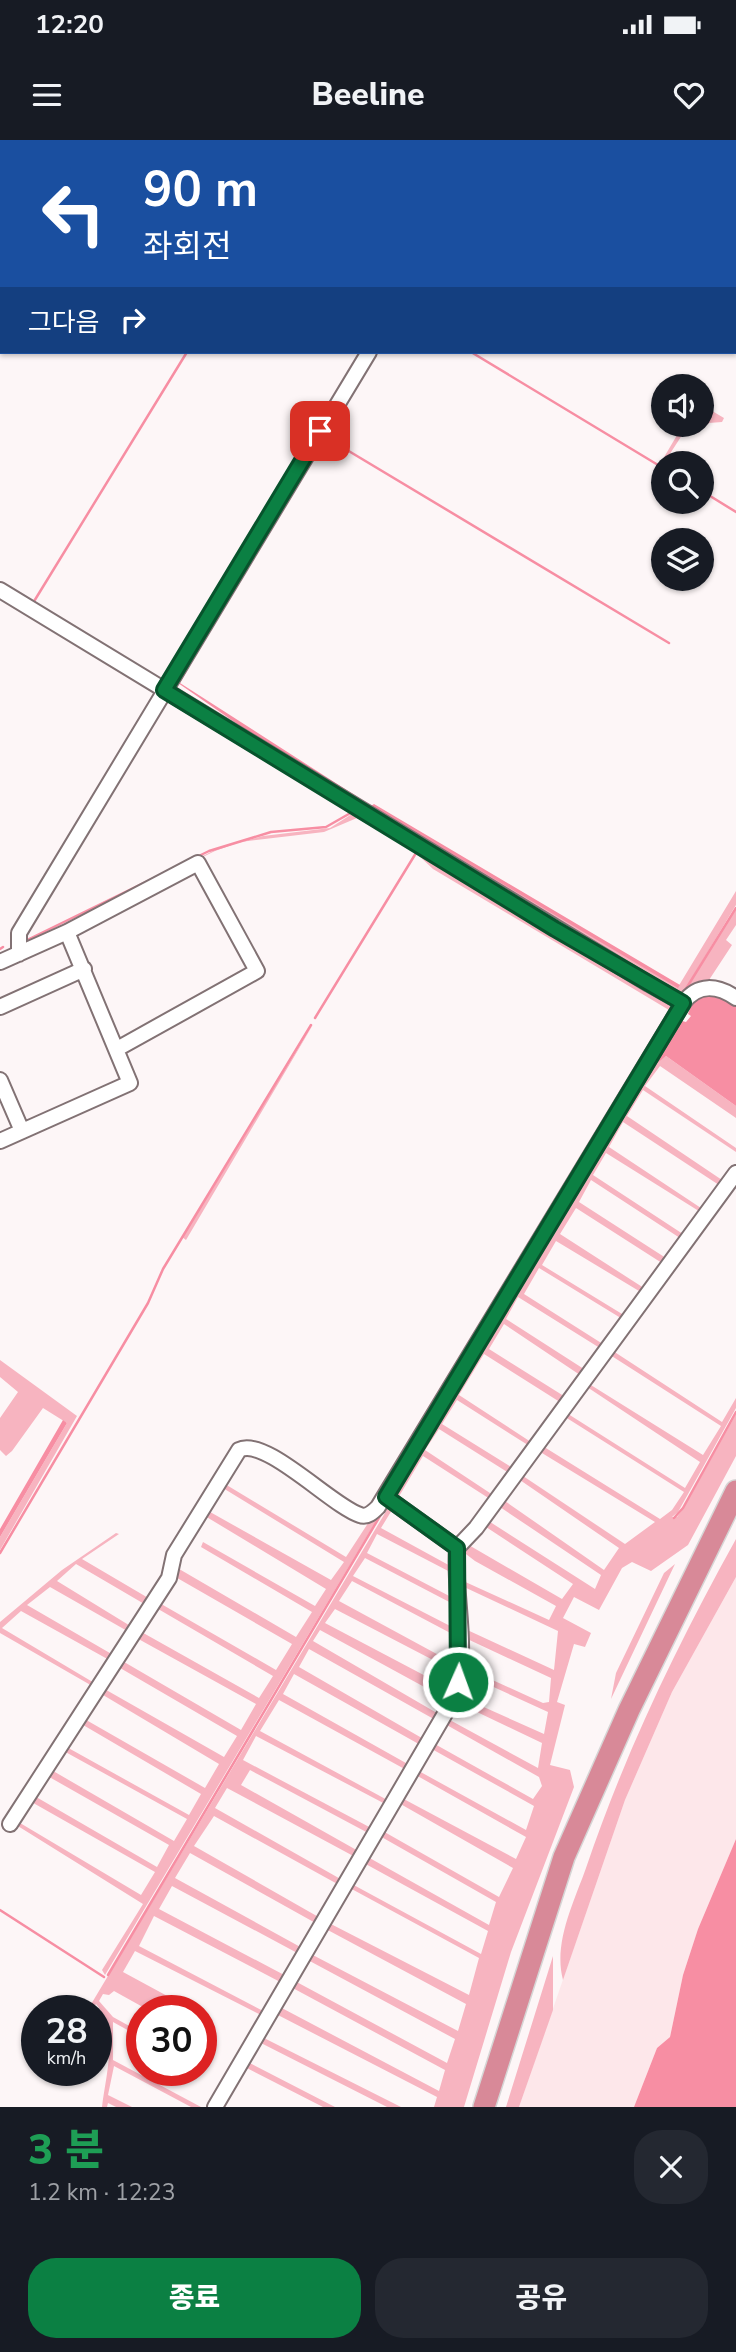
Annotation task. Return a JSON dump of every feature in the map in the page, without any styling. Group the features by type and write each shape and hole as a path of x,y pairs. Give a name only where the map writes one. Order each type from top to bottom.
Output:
{"highway":[{"path":"484,2107 564,1857 629,1710 736,1491"}],"street":[{"path":"19,954 19,933 368,354"},
{"path":"0,590 555,929 683,1003"},
{"path":"0,962 67,932 198,863 257,971 117,1049"},
{"path":"0,1141 130,1083 67,932"},
{"path":"0,1007 84,969"},
{"path":"10,1824 169,1578 174,1555 239,1450 249,1447 265,1455 358,1515 372,1513 386,1497 683,1003 689,995 706,987 716,988 736,998"},
{"path":"0,1080 3,1097 22,1131"},
{"path":"215,2107 450,1708 458,1686 457,1548 476,1528 736,1173"},
{"path":"386,1497 457,1548"}],"shaded area":[{"path":"359,379 322,447 247,566 180,683 370,805 246,730 178,683 188,658"},
{"path":"714,412 724,418 722,422 714,423"},
{"path":"676,437 681,437 672,451 668,451"},
{"path":"374,804 680,985 678,988 371,806"},
{"path":"371,806 678,987 736,891 736,905 684,991 736,909 736,925 726,940 732,945 709,980 732,987 736,993 685,995 670,990 367,808"},
{"path":"355,812 677,1008 674,1013 433,869 417,854 357,818 324,832 242,842 263,836 330,828"},
{"path":"237,843 215,851 28,943 219,848"},
{"path":"695,993 717,995 736,1006 736,1106 666,1056 647,1071 682,1021 686,1022 691,1016 688,1014"},
{"path":"314,1023 186,1240 182,1237"},
{"path":"666,1056 736,1106 736,1118 660,1066 645,1086 736,1148 736,1152 643,1090 627,1116 725,1182 722,1187 623,1122 609,1147 704,1210 702,1213 606,1153 593,1175 686,1236 683,1240 591,1180 579,1202 669,1260 665,1265 576,1208 560,1234 647,1290 644,1294 556,1241 542,1265 627,1317 624,1320 539,1268 524,1294 606,1346 603,1350 518,1297 506,1319 587,1371 583,1377 504,1324 489,1349 567,1398 563,1404 484,1354 459,1395 534,1444 531,1447 457,1400 442,1424 516,1470 512,1475 439,1429 425,1450 496,1497 493,1501 423,1456 398,1498 459,1542 393,1497 614,1128 655,1063"},
{"path":"610,1349 722,1422 736,1398 736,1408 678,1512 672,1517 677,1517 683,1509 736,1414 736,1456 688,1545 651,1571 632,1562 622,1568 599,1610 574,1597 563,1618 591,1633 585,1647 574,1644 557,1702 565,1705 550,1765 570,1770 574,1787 511,1952 464,2107 434,2107 437,2097 274,2013 278,2006 439,2091 445,2070 289,1986 293,1980 447,2063 455,2039 306,1959 309,1953 458,2031 466,2004 324,1928 327,1922 469,1995 479,1958 348,1887 350,1883 481,1954 488,1931 362,1862 366,1856 489,1925 496,1902 378,1835 381,1830 499,1897 513,1868 397,1802 400,1797 516,1859 526,1837 414,1774 417,1770 526,1830 534,1806 430,1748 433,1743 533,1799 542,1786 539,1777 445,1724 448,1719 538,1768 542,1743 456,1702 459,1696 544,1734 548,1712 463,1673 464,1667 543,1703 549,1702 551,1678 463,1637 463,1628 554,1670 558,1631 462,1586 461,1580 549,1620 556,1606 462,1551 467,1544 562,1599 573,1584 483,1525 487,1520 595,1589 601,1575 497,1505 502,1499 604,1570 619,1548 517,1478 520,1474 625,1544 655,1522 537,1450 541,1445 660,1519 672,1510 684,1492 562,1415 565,1412 685,1488 700,1462 584,1385 586,1382 703,1455 721,1426 607,1353"},
{"path":"0,1360 77,1416 0,1550 0,1537 67,1423 43,1408 6,1456 0,1450 0,1418 18,1392 0,1377"},
{"path":"63,1420 67,1423 0,1537 0,1529"},
{"path":"220,1481 346,1557 374,1514 386,1502 429,1532 392,1510 381,1528 454,1568 454,1574 377,1534 367,1553 455,1599 455,1605 365,1558 353,1576 456,1629 456,1636 352,1581 339,1601 457,1665 456,1672 335,1609 325,1623 454,1691 450,1701 320,1630 313,1641 442,1716 439,1722 309,1649 299,1667 427,1741 424,1747 294,1674 283,1694 413,1767 410,1772 279,1700 260,1731 391,1802 389,1806 256,1736 243,1760 373,1829 370,1834 250,1770 241,1785 360,1852 357,1858 227,1788 215,1808 344,1881 341,1886 214,1816 194,1846 322,1919 319,1925 190,1853 175,1878 304,1949 301,1955 172,1886 159,1909 288,1977 284,1984 154,1916 139,1946 267,2013 265,2017 135,1951 123,1972 165,1995 126,1995 126,1998 114,1991 109,1995 97,1995 388,1508 385,1506 105,1975 102,1970 143,1904 13,1823 15,1820 141,1895 155,1872 28,1800 31,1794 157,1867 169,1845 44,1774 48,1768 174,1841 187,1819 60,1749 63,1745 189,1815 201,1794 78,1722 81,1717 205,1788 219,1764 98,1692 101,1687 224,1757 237,1736 115,1665 119,1659 241,1730 256,1704 133,1636 138,1630 259,1698 273,1676 153,1606 156,1601 276,1670 292,1644 172,1575 174,1566 296,1637 312,1612 201,1547 203,1542 315,1606 326,1589 200,1513 203,1508 331,1580 344,1562 218,1485"},
{"path":"116,1533 119,1534 82,1559 150,1599 146,1605 76,1564 57,1581 132,1627 129,1632 50,1587 27,1605 115,1656 111,1661 21,1611 2,1628 96,1684 94,1687 0,1633 0,1622 62,1570"},
{"path":"736,1539 736,1577 672,1692 625,1800 563,1980 561,1952 566,1923 601,1825 635,1741 673,1659"},
{"path":"675,1564 611,1699 616,1673 664,1573"},
{"path":"736,1577 736,1839 698,1929 683,1975 670,2037 657,2048 634,2107 519,2107 625,1800 672,1692"},
{"path":"736,1839 736,2107 634,2107 657,2048 670,2037 683,1975 698,1929"},
{"path":"553,1956 553,2010 519,2107 506,2107"},
{"path":"112,2016 126,2024 126,2029 113,2022 113,2060 126,2067 126,2072 114,2066 112,2076"},
{"path":"260,2036 401,2107 387,2107 257,2041"},
{"path":"246,2061 335,2107 323,2107 243,2066"},
{"path":"105,2086 110,2086 108,2095 132,2107 116,2107 108,2103 107,2107 102,2107"},
{"path":"152,2086 162,2086 201,2107 191,2107"}],"waterway":[{"path":"33,603 186,354"},
{"path":"474,354 651,461"},
{"path":"327,438 669,643"},
{"path":"714,498 736,512"},
{"path":"23,942 209,851 271,832 326,827 354,811"},
{"path":"315,1018 416,853"},
{"path":"684,992 736,908"},
{"path":"0,1553 148,1303 163,1269 311,1025"},
{"path":"674,1518 683,1508 736,1412"},
{"path":"108,1975 383,1511"},
{"path":"0,1910 104,1977"}],"route":[{"path":"320,431 164,690 555,929 683,1003 677,1016 661,1035 386,1497 457,1548 458,1682"}]}
